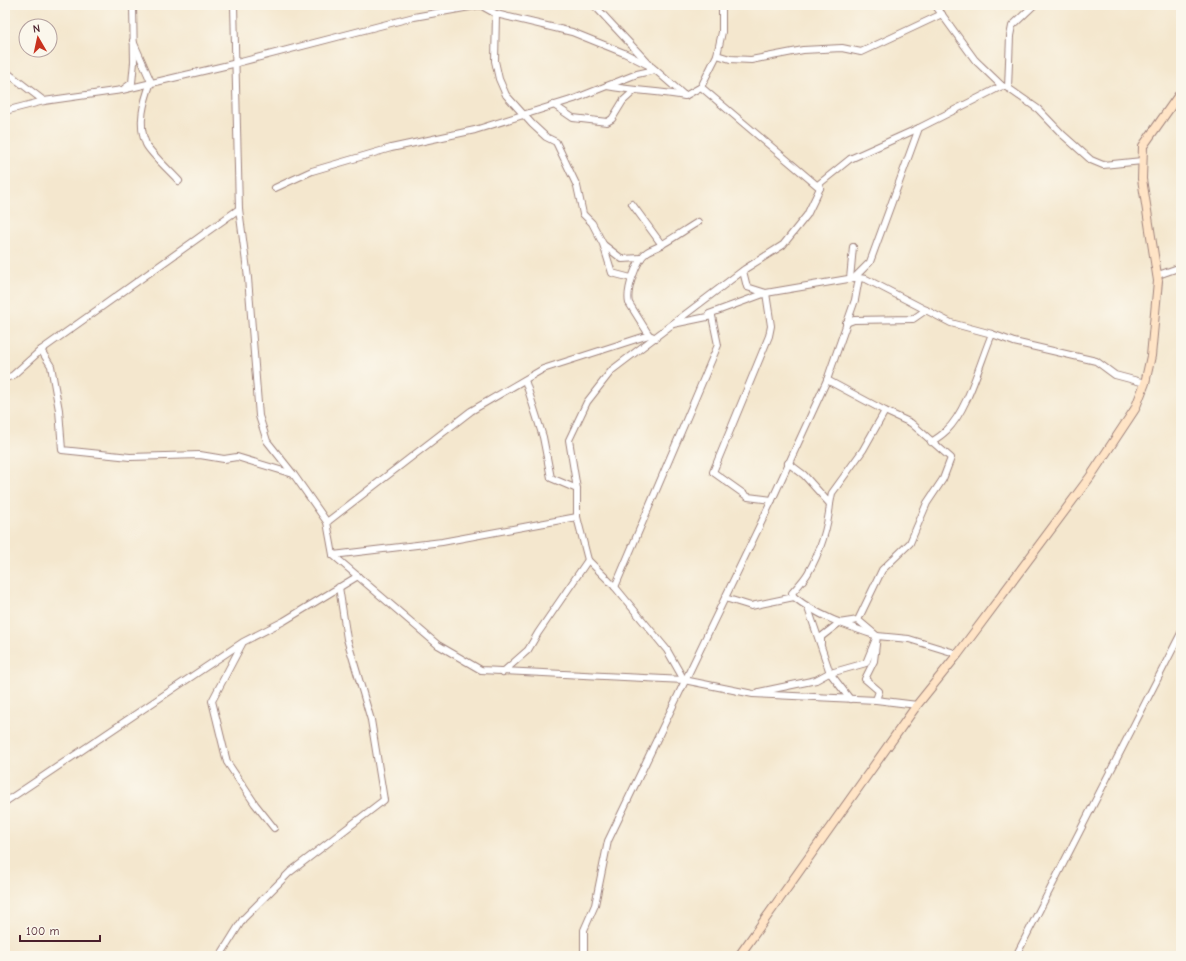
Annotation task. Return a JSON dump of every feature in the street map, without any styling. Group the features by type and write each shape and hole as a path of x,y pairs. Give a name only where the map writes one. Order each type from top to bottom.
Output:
{"street":[{"path":"122,90 132,83 134,62 133,5"},
{"path":"234,5 235,57 237,63 239,209 248,278 258,416 267,441 328,522 333,555 438,645 481,670 684,680 753,694 850,698 917,705"},
{"path":"5,111 44,101 122,90 237,63 414,17 480,5 496,14 572,32 624,53 655,70"},
{"path":"594,5 655,70 685,96"},
{"path":"607,86 634,91 659,91 685,96 702,87 717,55 722,32 722,5"},
{"path":"935,5 975,60 1005,87 1038,110 1076,148 1091,160 1103,165 1142,161"},
{"path":"1005,87 1012,26 1034,5"},
{"path":"496,14 495,61 499,78 506,95 532,124 546,137 556,142 577,186 582,214 592,223 603,244 612,273 632,278"},
{"path":"717,55 730,59 751,60 803,50 842,48 861,52 942,14"},
{"path":"133,41 151,82 144,102 141,125 146,144 179,181"},
{"path":"5,70 44,101"},
{"path":"275,188 312,171 337,163 392,148 475,130 554,106 637,74 655,70"},
{"path":"702,87 820,188"},
{"path":"684,680 668,650 615,587 588,560 576,517 577,489 569,440 587,402 612,370 743,271 783,245 807,215 820,188 819,184 850,159 1005,87"},
{"path":"554,106 573,118 608,122 612,119 623,101 634,91"},
{"path":"739,956 917,705 958,654 1118,438 1135,409 1145,383 1151,356 1156,310 1156,273 1142,179 1143,146 1181,92"},
{"path":"854,278 870,262 919,128"},
{"path":"632,204 662,245"},
{"path":"5,378 12,376 41,350 239,209"},
{"path":"656,338 649,335 627,298 632,278 641,258 646,252 662,245 698,222"},
{"path":"603,244 622,259 641,258"},
{"path":"584,956 584,930 595,905 608,841 684,680 772,500 827,380 855,300 853,247"},
{"path":"1156,273 1161,274 1181,267"},
{"path":"743,271 747,287 766,293"},
{"path":"615,587 718,345 712,316 709,314 766,293 854,278 866,279 951,323 992,334 1014,342 1096,361 1115,375 1145,383"},
{"path":"766,293 771,326 769,336 713,472 748,497 772,500"},
{"path":"846,323 854,320 913,318 926,310"},
{"path":"670,325 712,316"},
{"path":"931,442 947,431 958,416 969,394 992,334"},
{"path":"328,522 471,411 543,369 649,335"},
{"path":"41,350 51,366 59,410 62,450 130,457 200,455 224,459 237,457 294,475"},
{"path":"525,380 543,437 551,478 577,489"},
{"path":"827,380 911,423 950,458 943,479 927,503 910,543 882,570 858,620"},
{"path":"885,411 863,450 832,493 828,523 820,546 808,573 792,593 794,597 808,608 839,623 877,636 908,640 958,654"},
{"path":"788,463 808,480 830,504"},
{"path":"333,555 442,542 576,517"},
{"path":"503,672 528,650 588,560"},
{"path":"5,802 243,642 284,620 358,576"},
{"path":"220,956 243,919 290,872 384,800 371,720 347,639 339,587"},
{"path":"725,598 751,606 794,597"},
{"path":"808,608 830,673 850,698"},
{"path":"821,648 821,637 839,623 858,620 877,636"},
{"path":"1016,956 1181,633"},
{"path":"753,694 816,680 830,673 866,663 877,636"},
{"path":"876,700 879,691 865,679 874,662 877,636"},
{"path":"243,642 212,701 227,762 255,804 274,828"}]}
